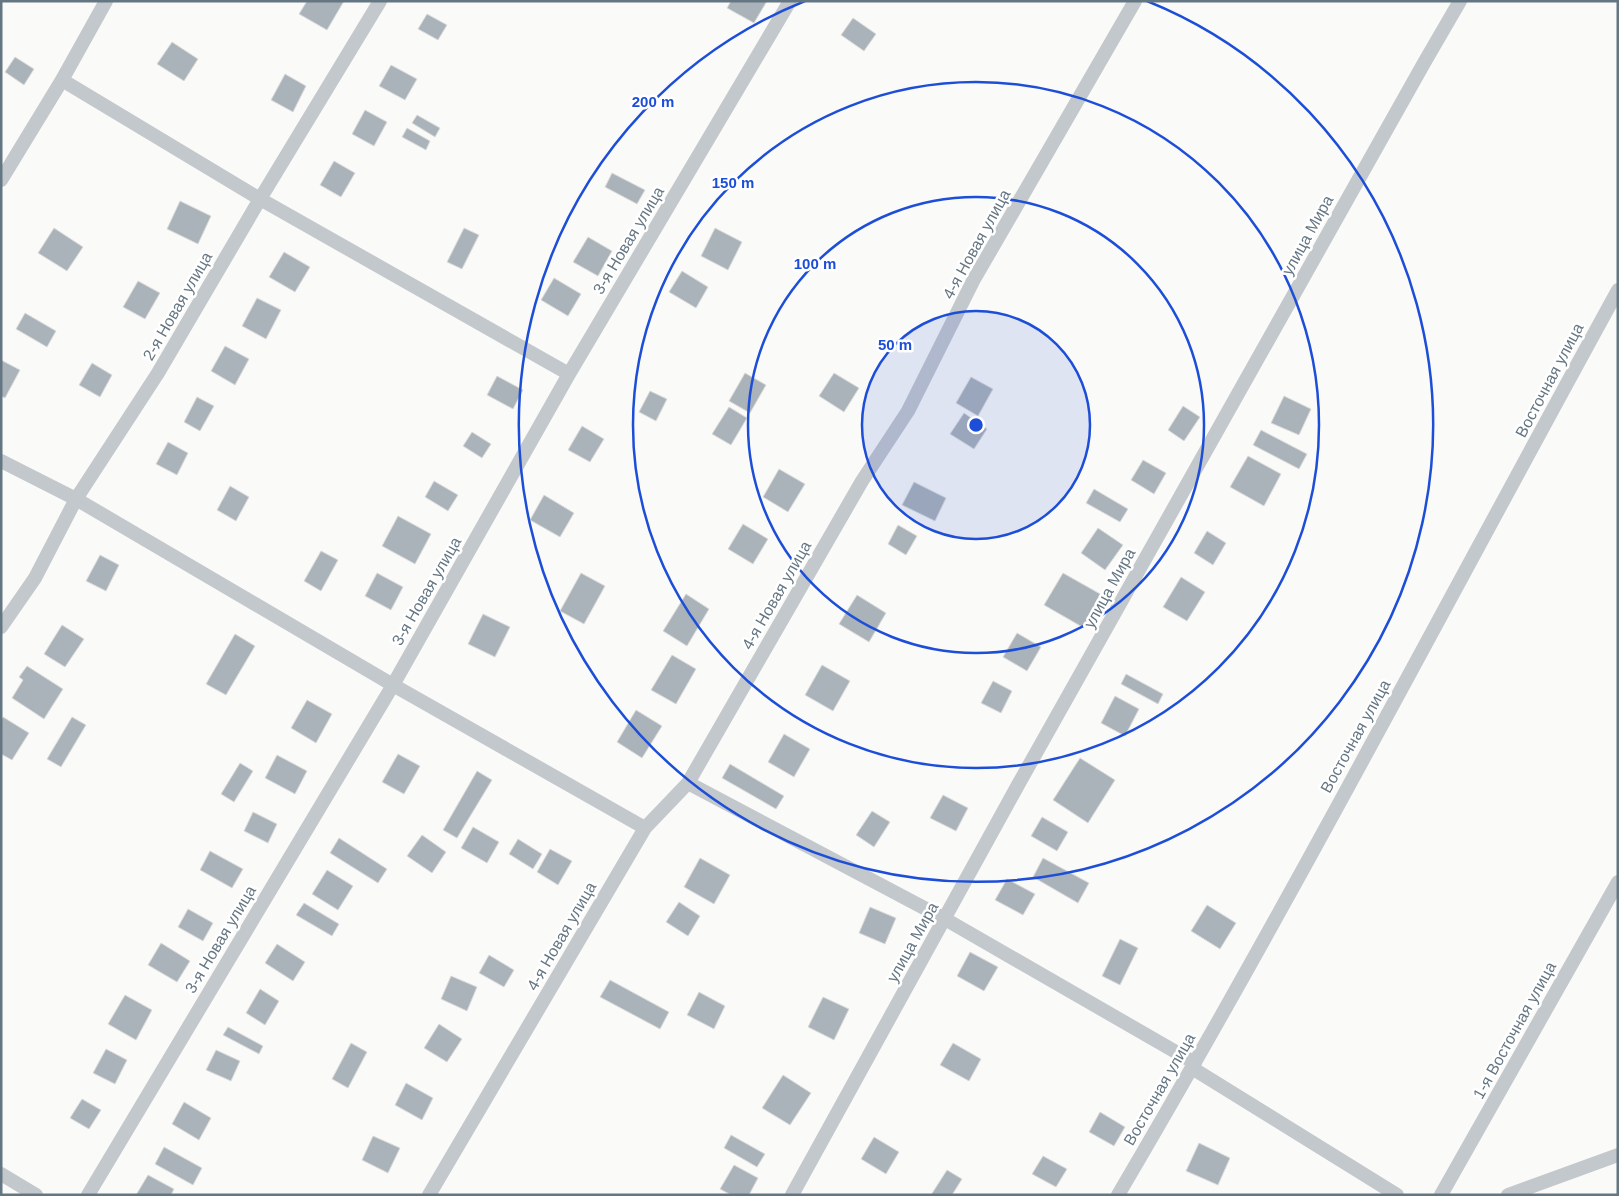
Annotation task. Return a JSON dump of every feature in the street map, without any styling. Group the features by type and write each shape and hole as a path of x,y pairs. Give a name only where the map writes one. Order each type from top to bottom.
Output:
{"street":[{"path":"1,180 62,80 106,1"},
{"name":"2-я Новая улица","path":"1,627 35,578 76,499 158,374 260,199 380,1"},
{"name":"3-я Новая улица","path":"88,1195 393,685 569,374 790,1"},
{"name":"4-я Новая улица","path":"429,1195 645,828 688,784 862,481 908,411 973,281 1135,1"},
{"name":"улица Мира","path":"792,1195 1345,202 1460,1"},
{"path":"62,80 260,199 569,374"},
{"name":"Восточная улица","path":"1118,1195 1194,1066 1472,561 1618,290"},
{"path":"1,461 76,499 393,685 645,828"},
{"path":"688,784 945,919 1194,1066 1397,1195"},
{"name":"1-я Восточная улица","path":"1441,1195 1618,882"},
{"path":"1508,1195 1618,1155"},
{"path":"1,1174 36,1195"}],"building":[{"path":"307,1 344,1 327,30 299,14"},
{"path":"731,1 767,1 754,23 727,8"},
{"path":"427,14 447,25 438,40 418,29"},
{"path":"853,18 876,34 864,51 841,35"},
{"path":"172,42 198,59 184,81 157,64"},
{"path":"15,57 34,69 24,85 5,72"},
{"path":"391,65 417,79 405,100 379,86"},
{"path":"285,74 306,86 293,112 271,100"},
{"path":"365,110 387,122 374,146 352,134"},
{"path":"417,115 440,128 435,137 412,123"},
{"path":"407,128 430,141 426,150 402,137"},
{"path":"334,161 355,173 341,197 320,185"},
{"path":"612,173 645,190 637,204 605,187"},
{"path":"180,201 211,216 198,244 167,229"},
{"path":"54,228 83,247 67,271 38,253"},
{"path":"464,228 479,235 462,269 447,262"},
{"path":"715,228 742,242 728,270 701,256"},
{"path":"588,237 612,251 598,276 573,262"},
{"path":"284,252 310,267 295,292 269,277"},
{"path":"682,271 708,287 696,308 669,292"},
{"path":"554,278 581,294 568,316 541,300"},
{"path":"138,281 160,293 145,319 123,307"},
{"path":"257,298 281,310 266,339 242,326"},
{"path":"25,313 56,331 47,347 16,329"},
{"path":"225,346 249,359 235,385 211,371"},
{"path":"1,360 20,370 5,398 1,396"},
{"path":"92,363 112,375 100,397 79,385"},
{"path":"745,373 766,385 750,413 729,401"},
{"path":"834,373 859,388 844,412 819,396"},
{"path":"497,376 523,390 513,409 487,395"},
{"path":"971,377 993,389 978,416 956,403"},
{"path":"650,391 667,399 656,421 639,412"},
{"path":"1284,396 1311,409 1299,435 1271,423"},
{"path":"197,397 214,406 200,431 184,422"},
{"path":"1183,406 1200,417 1184,441 1168,430"},
{"path":"729,407 747,418 731,445 712,434"},
{"path":"964,413 987,429 974,449 950,434"},
{"path":"582,426 604,439 590,462 568,450"},
{"path":"1261,430 1307,454 1299,469 1253,445"},
{"path":"472,432 491,444 482,458 463,446"},
{"path":"168,442 188,453 177,475 156,464"},
{"path":"1248,456 1281,474 1264,506 1230,487"},
{"path":"1143,460 1166,473 1154,494 1131,480"},
{"path":"779,469 805,484 788,512 763,497"},
{"path":"434,481 458,495 448,511 425,497"},
{"path":"914,482 946,498 935,521 902,505"},
{"path":"230,486 249,497 236,521 217,510"},
{"path":"1094,489 1128,509 1120,522 1086,503"},
{"path":"544,495 574,513 560,537 530,520"},
{"path":"398,516 431,534 415,564 382,546"},
{"path":"743,524 768,539 753,564 728,549"},
{"path":"898,525 917,536 906,555 888,544"},
{"path":"1098,528 1123,545 1105,570 1081,553"},
{"path":"1207,531 1226,543 1213,565 1194,553"},
{"path":"321,551 338,560 321,591 304,581"},
{"path":"100,555 119,565 106,591 86,581"},
{"path":"377,573 403,587 391,610 365,596"},
{"path":"581,573 605,586 584,624 560,611"},
{"path":"1063,573 1102,595 1084,628 1044,605"},
{"path":"1181,577 1205,592 1187,621 1163,607"},
{"path":"686,594 709,609 687,646 663,631"},
{"path":"857,595 886,613 869,642 839,624"},
{"path":"483,614 510,627 495,657 468,644"},
{"path":"62,625 84,639 65,667 44,654"},
{"path":"1017,633 1041,647 1027,671 1003,657"},
{"path":"235,634 255,646 226,695 206,684"},
{"path":"672,655 696,669 676,704 651,690"},
{"path":"822,665 850,681 833,711 805,695"},
{"path":"27,666 63,689 44,719 12,698 23,680 19,677"},
{"path":"1126,674 1163,694 1158,704 1121,684"},
{"path":"993,681 1012,691 1001,713 981,703"},
{"path":"1115,696 1139,709 1125,736 1101,723"},
{"path":"307,700 332,714 316,743 291,728"},
{"path":"636,710 662,726 642,758 617,742"},
{"path":"3,717 29,733 12,760 1,754 1,720"},
{"path":"72,717 86,725 61,767 47,759"},
{"path":"784,734 810,749 794,777 768,762"},
{"path":"398,754 420,766 404,794 382,782"},
{"path":"277,755 307,771 295,794 265,778"},
{"path":"1080,758 1115,780 1088,823 1053,800"},
{"path":"240,763 253,771 234,802 221,794"},
{"path":"730,764 784,796 776,809 722,778"},
{"path":"477,771 492,780 457,838 443,830"},
{"path":"943,795 968,808 956,831 930,818"},
{"path":"872,811 890,822 874,847 856,835"},
{"path":"253,812 277,824 268,843 244,831"},
{"path":"1042,817 1068,832 1057,851 1031,836"},
{"path":"473,827 499,842 487,863 461,848"},
{"path":"422,835 446,852 432,873 407,856"},
{"path":"339,838 387,869 378,883 330,853"},
{"path":"518,839 542,854 533,869 509,854"},
{"path":"550,849 572,861 558,885 537,872"},
{"path":"210,851 243,869 232,888 200,870"},
{"path":"700,858 730,875 714,904 684,887"},
{"path":"1043,858 1089,883 1078,903 1033,877"},
{"path":"327,870 353,886 338,910 312,894"},
{"path":"1007,879 1035,894 1023,915 995,900"},
{"path":"679,902 700,916 688,936 666,922"},
{"path":"304,903 339,924 332,936 296,915"},
{"path":"1207,905 1236,923 1220,949 1191,931"},
{"path":"870,907 896,918 885,944 859,933"},
{"path":"188,909 213,923 203,941 178,927"},
{"path":"1120,939 1138,948 1120,985 1102,976"},
{"path":"161,943 190,961 177,982 148,965"},
{"path":"277,944 305,962 293,981 265,963"},
{"path":"970,952 998,967 984,991 957,976"},
{"path":"489,955 514,970 504,987 479,973"},
{"path":"451,976 477,987 467,1011 441,999"},
{"path":"610,980 669,1012 660,1029 600,997"},
{"path":"260,989 279,1001 265,1025 246,1013"},
{"path":"699,992 725,1006 714,1029 687,1015"},
{"path":"125,995 152,1010 136,1040 108,1024"},
{"path":"823,997 849,1009 834,1040 808,1027"},
{"path":"439,1024 462,1039 447,1062 424,1048"},
{"path":"228,1027 263,1046 259,1054 223,1035"},
{"path":"351,1043 367,1052 348,1088 332,1079"},
{"path":"953,1043 981,1059 969,1081 940,1065"},
{"path":"106,1049 127,1060 115,1084 93,1073"},
{"path":"216,1050 240,1061 231,1081 206,1070"},
{"path":"783,1075 811,1093 790,1125 762,1108"},
{"path":"406,1083 433,1098 422,1120 395,1105"},
{"path":"82,1099 101,1110 89,1129 70,1118"},
{"path":"184,1102 211,1118 199,1140 172,1124"},
{"path":"1100,1112 1125,1127 1114,1146 1089,1132"},
{"path":"731,1135 765,1154 757,1167 724,1148"},
{"path":"373,1136 400,1148 388,1173 362,1160"},
{"path":"874,1137 899,1152 886,1174 861,1159"},
{"path":"1199,1143 1230,1158 1218,1185 1186,1171"},
{"path":"164,1147 202,1168 193,1185 155,1164"},
{"path":"1043,1156 1067,1169 1056,1187 1032,1174"},
{"path":"734,1165 758,1178 749,1195 731,1195 720,1189"},
{"path":"947,1170 962,1179 952,1195 931,1195"},
{"path":"148,1175 174,1189 171,1195 136,1195"}]}
